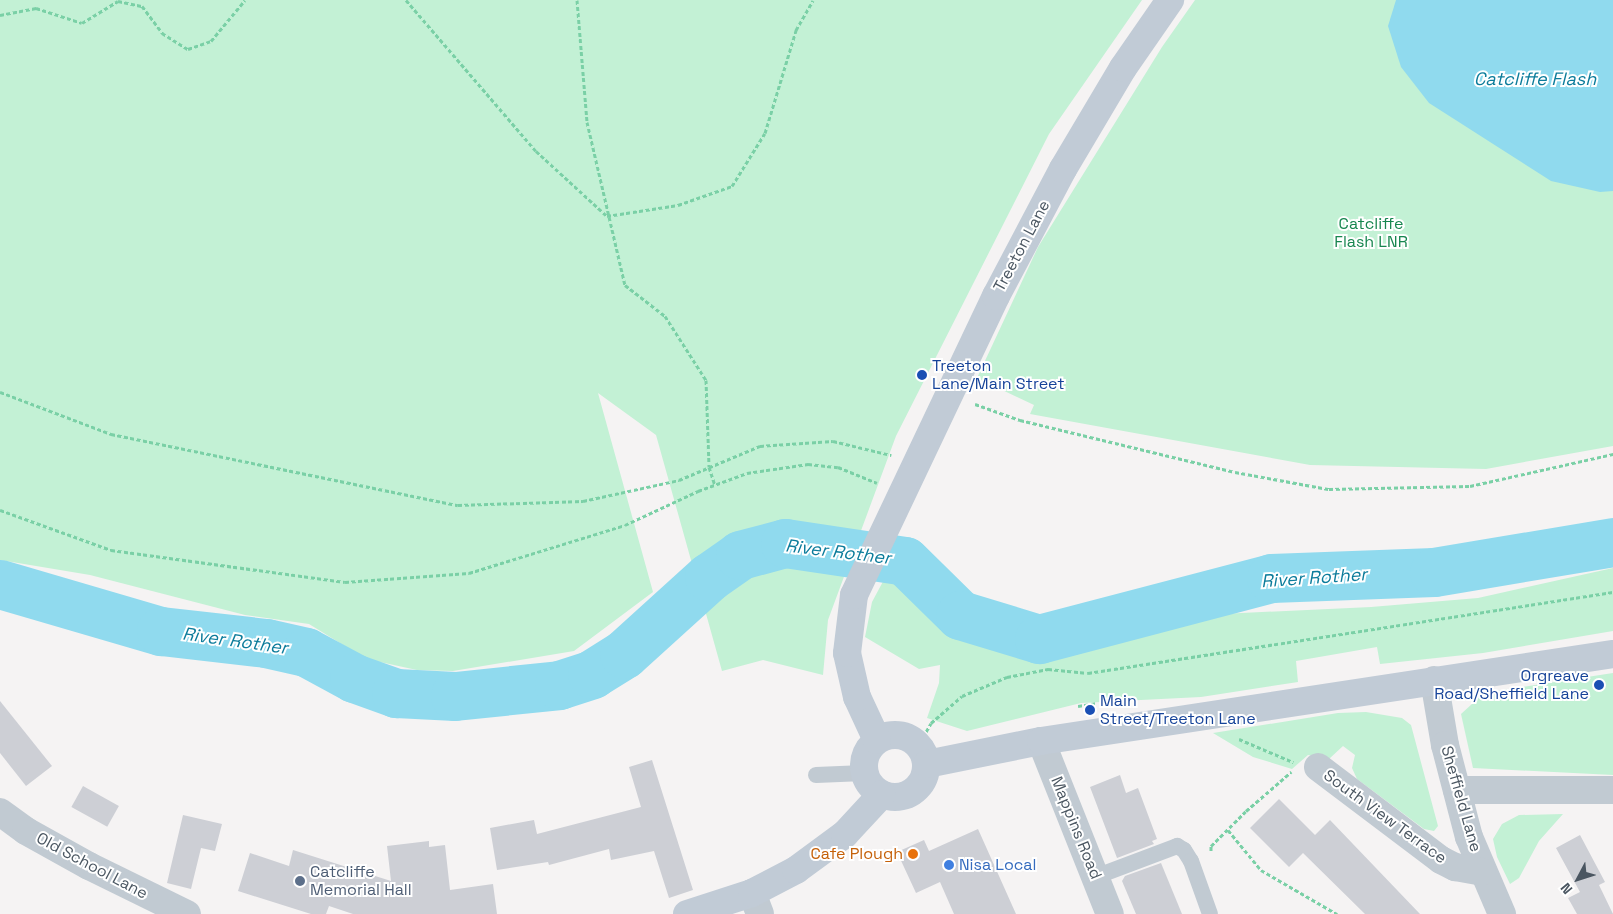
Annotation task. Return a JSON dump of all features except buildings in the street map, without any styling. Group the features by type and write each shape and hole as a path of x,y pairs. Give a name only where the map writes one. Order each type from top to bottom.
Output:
{"main road":[{"name":"Treeton Lane","path":"877,740 857,697 846,654 854,595 949,394 1063,169 1123,68 1170,0"},
{"path":"923,755 1041,741 1204,718 1434,680 1613,654"},
{"path":"894,734 912,739 923,755 923,780 913,792 903,796 882,794 874,789 864,773 865,754 877,740 894,734"},
{"path":"687,914 756,903 845,834 882,794"}],"street":[{"name":"Sheffield Lane","path":"1434,680 1445,745 1469,837 1482,872 1502,914"},
{"name":"Mappins Road","path":"1041,741 1110,914"},
{"name":"South View Terrace","path":"1310,766 1442,860 1455,867 1482,872"},
{"path":"1457,790 1613,790"},
{"name":"Old School Lane","path":"0,812 26,831 89,866 186,914"}],"lane":[{"path":"816,775 864,773"},
{"path":"1095,877 1176,846 1184,850 1191,861 1210,914"}],"path":[{"path":"0,15 36,8 82,23 118,1 142,6 162,33 188,49 211,41 245,0"},
{"path":"406,0 536,151 607,216"},
{"path":"577,0 587,122 607,216 625,285 665,316 706,380 710,467 715,485"},
{"path":"607,216 678,205 732,186 765,133 796,30 813,0"},
{"path":"0,392 111,434 458,505 583,501 678,480 760,446 833,441 890,454 914,466"},
{"path":"949,394 1020,420 1235,472 1329,488 1470,486 1613,454"},
{"path":"0,510 111,550 345,582 468,574 625,525 715,485 747,473 808,464 838,467 899,499"},
{"path":"923,755 931,723 962,696 1006,677 1048,669 1088,673 1613,592"},
{"path":"1204,718 1243,742 1310,766"},
{"path":"1210,857 1212,846 1228,830 1310,766"},
{"path":"1228,830 1261,870 1337,914"}],"green space":[{"path":"0,0 1142,0 1049,134 896,436 828,620 823,675 763,660 722,671 656,435 598,393 653,592 574,651 453,671 417,670 366,659 309,624 245,615 90,575 0,560"},
{"name":"Catcliffe Flash LNR","path":"1195,0 1613,0 1613,446 1486,469 1310,465 1030,414 1034,405 977,378 1038,247 1162,47"},
{"path":"1613,568 1613,631 1483,653 1380,664 1377,647 1296,661 1298,682 1201,697 1081,703 967,731 927,718 939,683 940,665 919,669 865,637 872,602 887,574 941,620 966,634 1038,651 1221,614 1371,607 1478,598"},
{"path":"1613,673 1613,775 1473,768 1461,714 1484,693"},
{"path":"1366,712 1402,718 1411,725 1438,826 1434,831 1424,829 1357,779 1352,768 1355,755 1343,746 1329,759 1308,755 1292,769 1253,757 1213,733 1338,713"},
{"path":"1563,814 1539,841 1519,878 1510,884 1497,857 1493,839 1502,824 1519,815"}],"water":[{"name":"Catcliffe Flash","path":"1396,0 1613,0 1613,191 1600,192 1551,181 1429,103 1401,67 1388,26"}],"waterway":[{"name":"River Rother","path":"0,584 161,631 266,643 306,652 354,678 396,693 455,696 559,685 592,674 624,654 709,577 740,555 785,543 905,561 960,615 1039,639 1271,578 1434,572 1613,542"}],"place":[{"name":"Treeton Lane/Main Street","path":"922,375"},
{"name":"Orgreave Road/Sheffield Lane","path":"1599,685"},
{"name":"Main Street/Treeton Lane","path":"1090,710"},
{"name":"Cafe Plough","path":"913,854"},
{"name":"Nisa Local","path":"949,865"},
{"name":"Catcliffe Memorial Hall","path":"300,881"}]}
